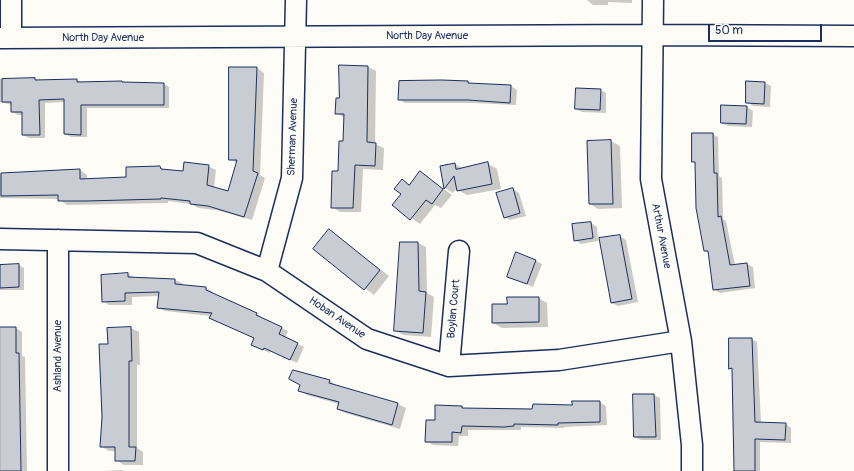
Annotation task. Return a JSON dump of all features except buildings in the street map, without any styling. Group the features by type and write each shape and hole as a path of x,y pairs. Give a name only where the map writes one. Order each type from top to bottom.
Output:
{"street":[{"path":"6,38 10,0"},
{"name":"Sherman Avenue","path":"267,271 292,178 296,0"},
{"name":"Arthur Avenue","path":"653,0 654,35 651,179 681,341 692,445 692,471"},
{"name":"North Day Avenue","path":"6,38 654,35 854,36"},
{"name":"Hoban Avenue","path":"0,239 197,243 267,271 367,339 449,366 559,360 681,341"},
{"name":"Ashland Avenue","path":"58,240 58,471"},
{"name":"Boylan Court","path":"449,366 459,251"}]}
